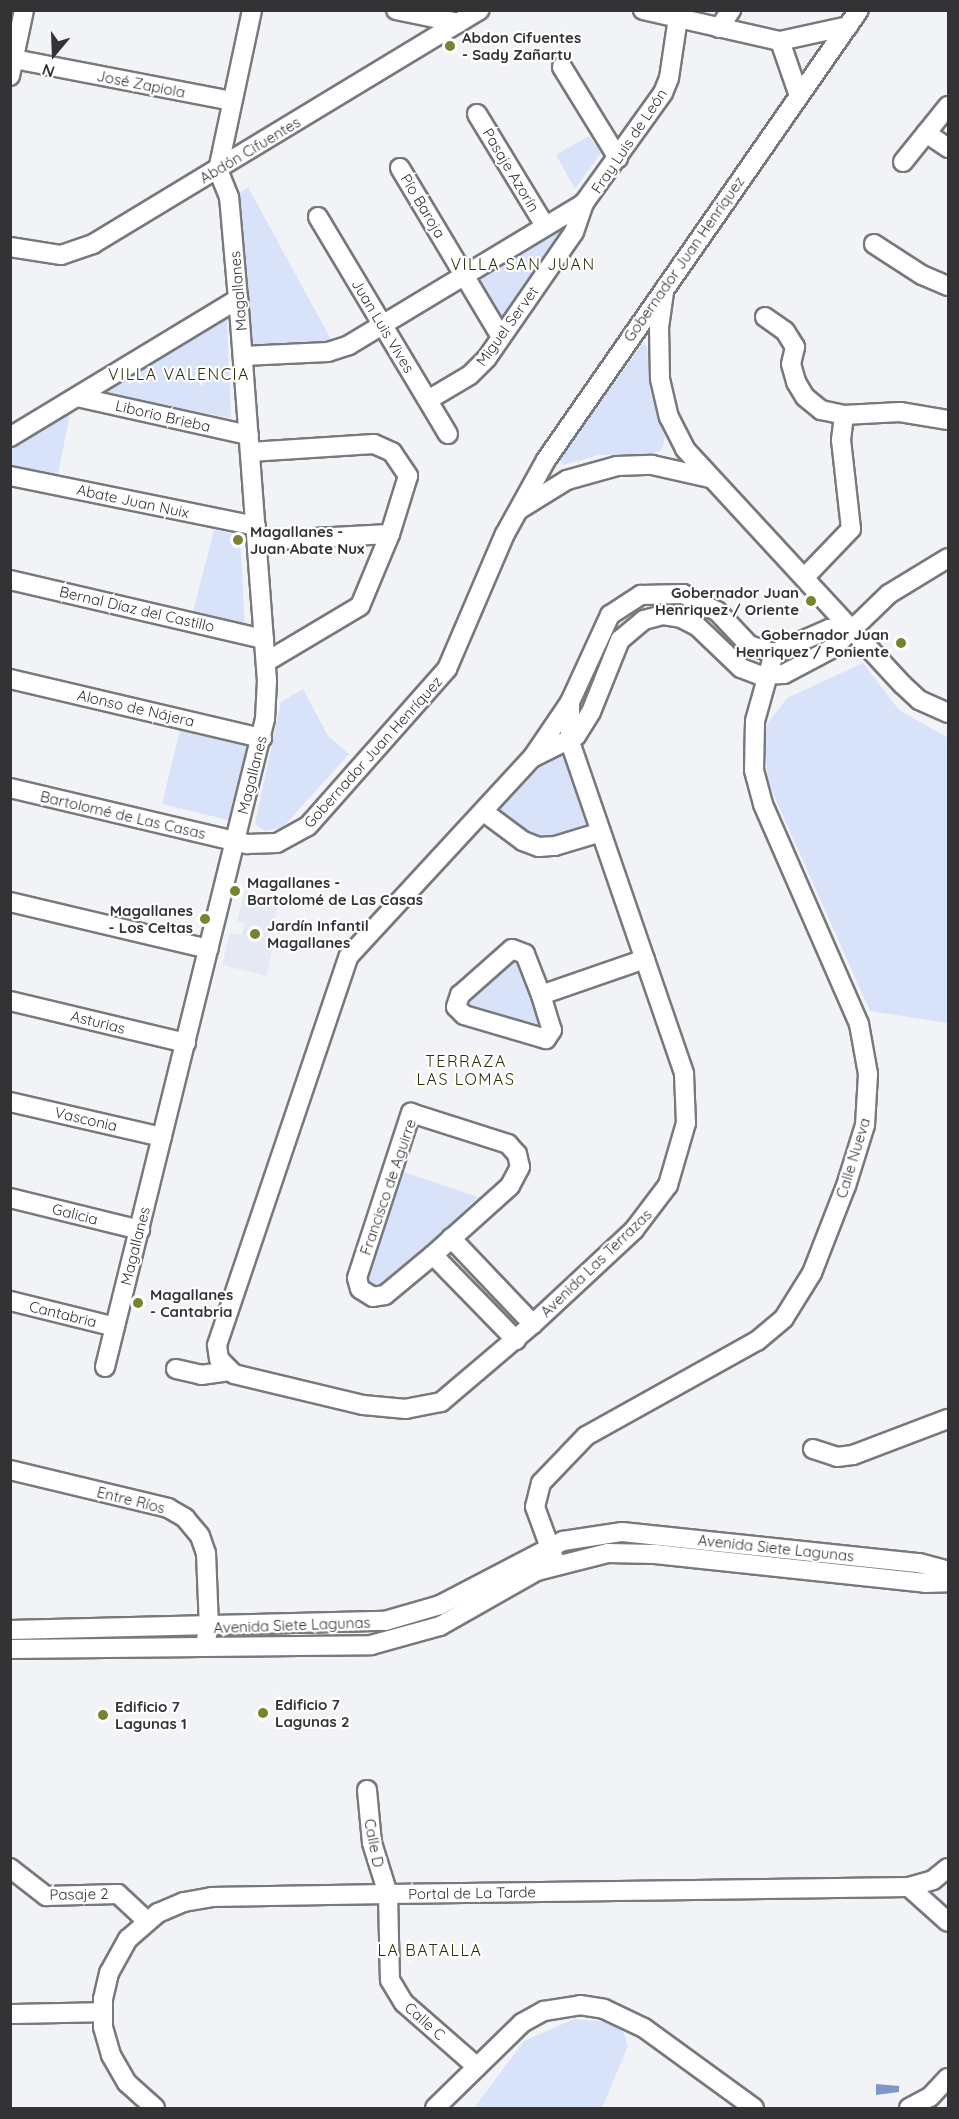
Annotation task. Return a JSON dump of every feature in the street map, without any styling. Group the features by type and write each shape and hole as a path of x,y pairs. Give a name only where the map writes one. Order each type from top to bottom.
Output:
{"street":[{"path":"12,68 24,10"},
{"path":"218,170 252,10"},
{"path":"396,10 459,23"},
{"name":"Abdón Cifuentes","path":"10,247 51,255 78,251 218,170 480,10"},
{"path":"643,10 780,40 848,26"},
{"path":"720,27 731,10"},
{"name":"Gobernador Juan Henríquez","path":"236,842 265,845 299,833 439,681 462,642 494,557 516,512 570,422 859,10"},
{"name":"Fray Luis de León","path":"243,356 338,350 584,203 667,86 678,18"},
{"path":"780,40 799,96"},
{"path":"562,67 618,158"},
{"name":"José Zapiola","path":"12,68 232,101"},
{"path":"903,162 948,106"},
{"name":"Pasaje Azorín","path":"477,114 545,226"},
{"path":"926,133 948,148"},
{"name":"Pío Baroja","path":"400,168 501,337"},
{"name":"Magallanes","path":"105,1367 262,738 267,699 243,356 229,197 218,170"},
{"name":"Miguel Servet","path":"428,400 477,369 574,232 584,203"},
{"name":"Juan Luis Vives","path":"318,217 448,434"},
{"path":"874,243 922,275 948,286"},
{"path":"665,286 658,350 663,398 685,449 911,693 948,713"},
{"path":"10,437 238,299"},
{"path":"765,317 785,331 795,347 793,374 805,397 821,410 844,415 900,412 948,420"},
{"name":"Liborio Brieba","path":"77,397 249,443 374,444 392,452 408,476 390,534"},
{"path":"805,577 851,529 841,440 844,415"},
{"path":"516,512 567,480 608,467 652,465 710,478"},
{"name":"Abate Juan Nuix","path":"10,476 256,534 390,534"},
{"path":"266,662 360,606 390,534"},
{"path":"570,742 591,712 620,640 635,625 653,616 672,616 689,621 741,668 768,676 791,672 833,648 852,627 904,582 948,558"},
{"name":"Bernal Díaz del Castillo","path":"10,580 264,639"},
{"name":"Avenida Las Terrazas","path":"228,1371 217,1352 219,1338 342,970 368,932 484,812 532,758 570,702 610,615 630,600 648,593 669,591 695,597 717,611 749,645 774,653"},
{"path":"774,653 829,629 852,627"},
{"name":"Calle Nueva","path":"550,1546 535,1507 541,1483 586,1436 757,1341 784,1318 812,1273 860,1142 868,1089 859,1024 763,804 754,770 755,721 774,653"},
{"name":"Alonso de Nájera","path":"10,679 262,738"},
{"name":"Avenida Las Terrazas","path":"176,1369 201,1375 228,1371 341,1401 406,1410 429,1406 451,1396 516,1340 647,1216 668,1185 679,1156 687,1115 684,1074 570,742 570,702"},
{"name":"Avenida Las Terrazas","path":"532,758 570,742"},
{"name":"Bartolomé de Las Casas","path":"10,788 236,842"},
{"path":"484,812 523,841 539,847 555,846 601,832"},
{"path":"10,902 209,949"},
{"path":"512,949 525,954 541,995 552,1030 542,1040 464,1015 456,1007 460,995 512,949"},
{"path":"541,995 645,959"},
{"name":"Asturias","path":"10,1001 186,1043"},
{"name":"Vasconia","path":"10,1101 162,1137"},
{"name":"Francisco de Aguirre","path":"411,1113 502,1141 514,1148 519,1160 515,1180 433,1255 385,1295 368,1296 358,1284 411,1113"},
{"name":"Galicia","path":"10,1198 140,1230"},
{"path":"451,1238 533,1324"},
{"path":"433,1255 516,1340"},
{"name":"Cantabria","path":"10,1301 115,1327"},
{"path":"813,1449 837,1456 853,1455 948,1419"},
{"name":"Entre Ríos","path":"10,1470 168,1508 185,1518 200,1536 206,1553 209,1627 202,1649"},
{"name":"Avenida Siete Lagunas","path":"10,1630 333,1625 385,1622 426,1611 550,1546 583,1537 641,1533 919,1563 948,1571"},
{"path":"550,1546 556,1564"},
{"name":"Avenida Siete Lagunas","path":"10,1649 335,1647 389,1642 440,1626 519,1580 556,1564 590,1556 632,1552 948,1582"},
{"path":"333,1625 335,1647"},
{"name":"Calle D","path":"367,1790 372,1843 388,1894"},
{"name":"Pasaje 2","path":"10,1868 46,1896 118,1894 147,1920"},
{"name":"Portal de La Tarde","path":"152,2108 118,2068 106,2041 102,2012 114,1960 128,1939 147,1920 171,1906 197,1899 388,1894 909,1887 933,1880 948,1868"},
{"path":"909,1887 948,1922"},
{"name":"Calle C","path":"388,1894 387,1962 394,1988 404,2003 477,2067"},
{"path":"435,2109 533,2016 567,2005 592,2006 644,2028 754,2109"},
{"path":"10,2014 102,2012"},
{"path":"909,2109 930,2097 948,2078"}],"shaded area":[{"path":"589,136 601,153 575,189 556,155"},
{"path":"248,187 333,343 259,348 248,339 237,195"},
{"path":"563,226 565,230 503,324 475,276"},
{"path":"227,319 231,418 92,392"},
{"path":"642,344 647,346 650,390 665,437 662,450 649,455 599,455 563,465 558,458 573,431 587,421"},
{"path":"72,404 57,479 11,470 11,443"},
{"path":"214,530 240,535 245,628 192,616"},
{"path":"863,663 899,710 948,738 948,1023 870,1011 767,780 765,727 787,698"},
{"path":"303,689 328,736 349,754 283,827 265,831 255,824 281,702"},
{"path":"181,727 252,745 233,821 162,804"},
{"path":"558,754 568,760 591,826 539,843 498,811 550,757"},
{"name":"Jardín Infantil Magallanes","path":"245,891 257,894 255,902 278,908 266,941 274,944 266,976 222,965 230,933 242,935 245,923 237,921"},
{"path":"516,954 547,1032 463,1009 460,1001"},
{"path":"401,1171 478,1197 385,1288 377,1291 364,1282"},
{"path":"574,2019 620,2023 628,2046 602,2108 474,2108 524,2041"}],"water":[{"path":"876,2084 899,2086 899,2092 876,2095"}],"place":[{"name":"Abdon Cifuentes - Sady Zañartu","path":"450,46"},
{"name":"Magallanes - Juan Abate Nux","path":"238,540"},
{"name":"Gobernador Juan Henriquez / Oriente","path":"811,601"},
{"name":"Gobernador Juan Henriquez / Poniente","path":"901,643"},
{"name":"Magallanes - Bartolomé de Las Casas","path":"235,891"},
{"name":"Magallanes - Los Celtas","path":"205,919"},
{"name":"Jardín Infantil Magallanes","path":"255,934"},
{"name":"Magallanes - Cantabria","path":"138,1303"},
{"name":"Edificio 7 Lagunas 2","path":"263,1713"},
{"name":"Edificio 7 Lagunas 1","path":"103,1715"}],"district":[{"name":"VILLA SAN JUAN","path":"523,264"},
{"name":"VILLA VALENCIA","path":"179,374"},
{"name":"TERRAZA LAS LOMAS","path":"466,1070"},
{"name":"LA BATALLA","path":"430,1950"}]}
